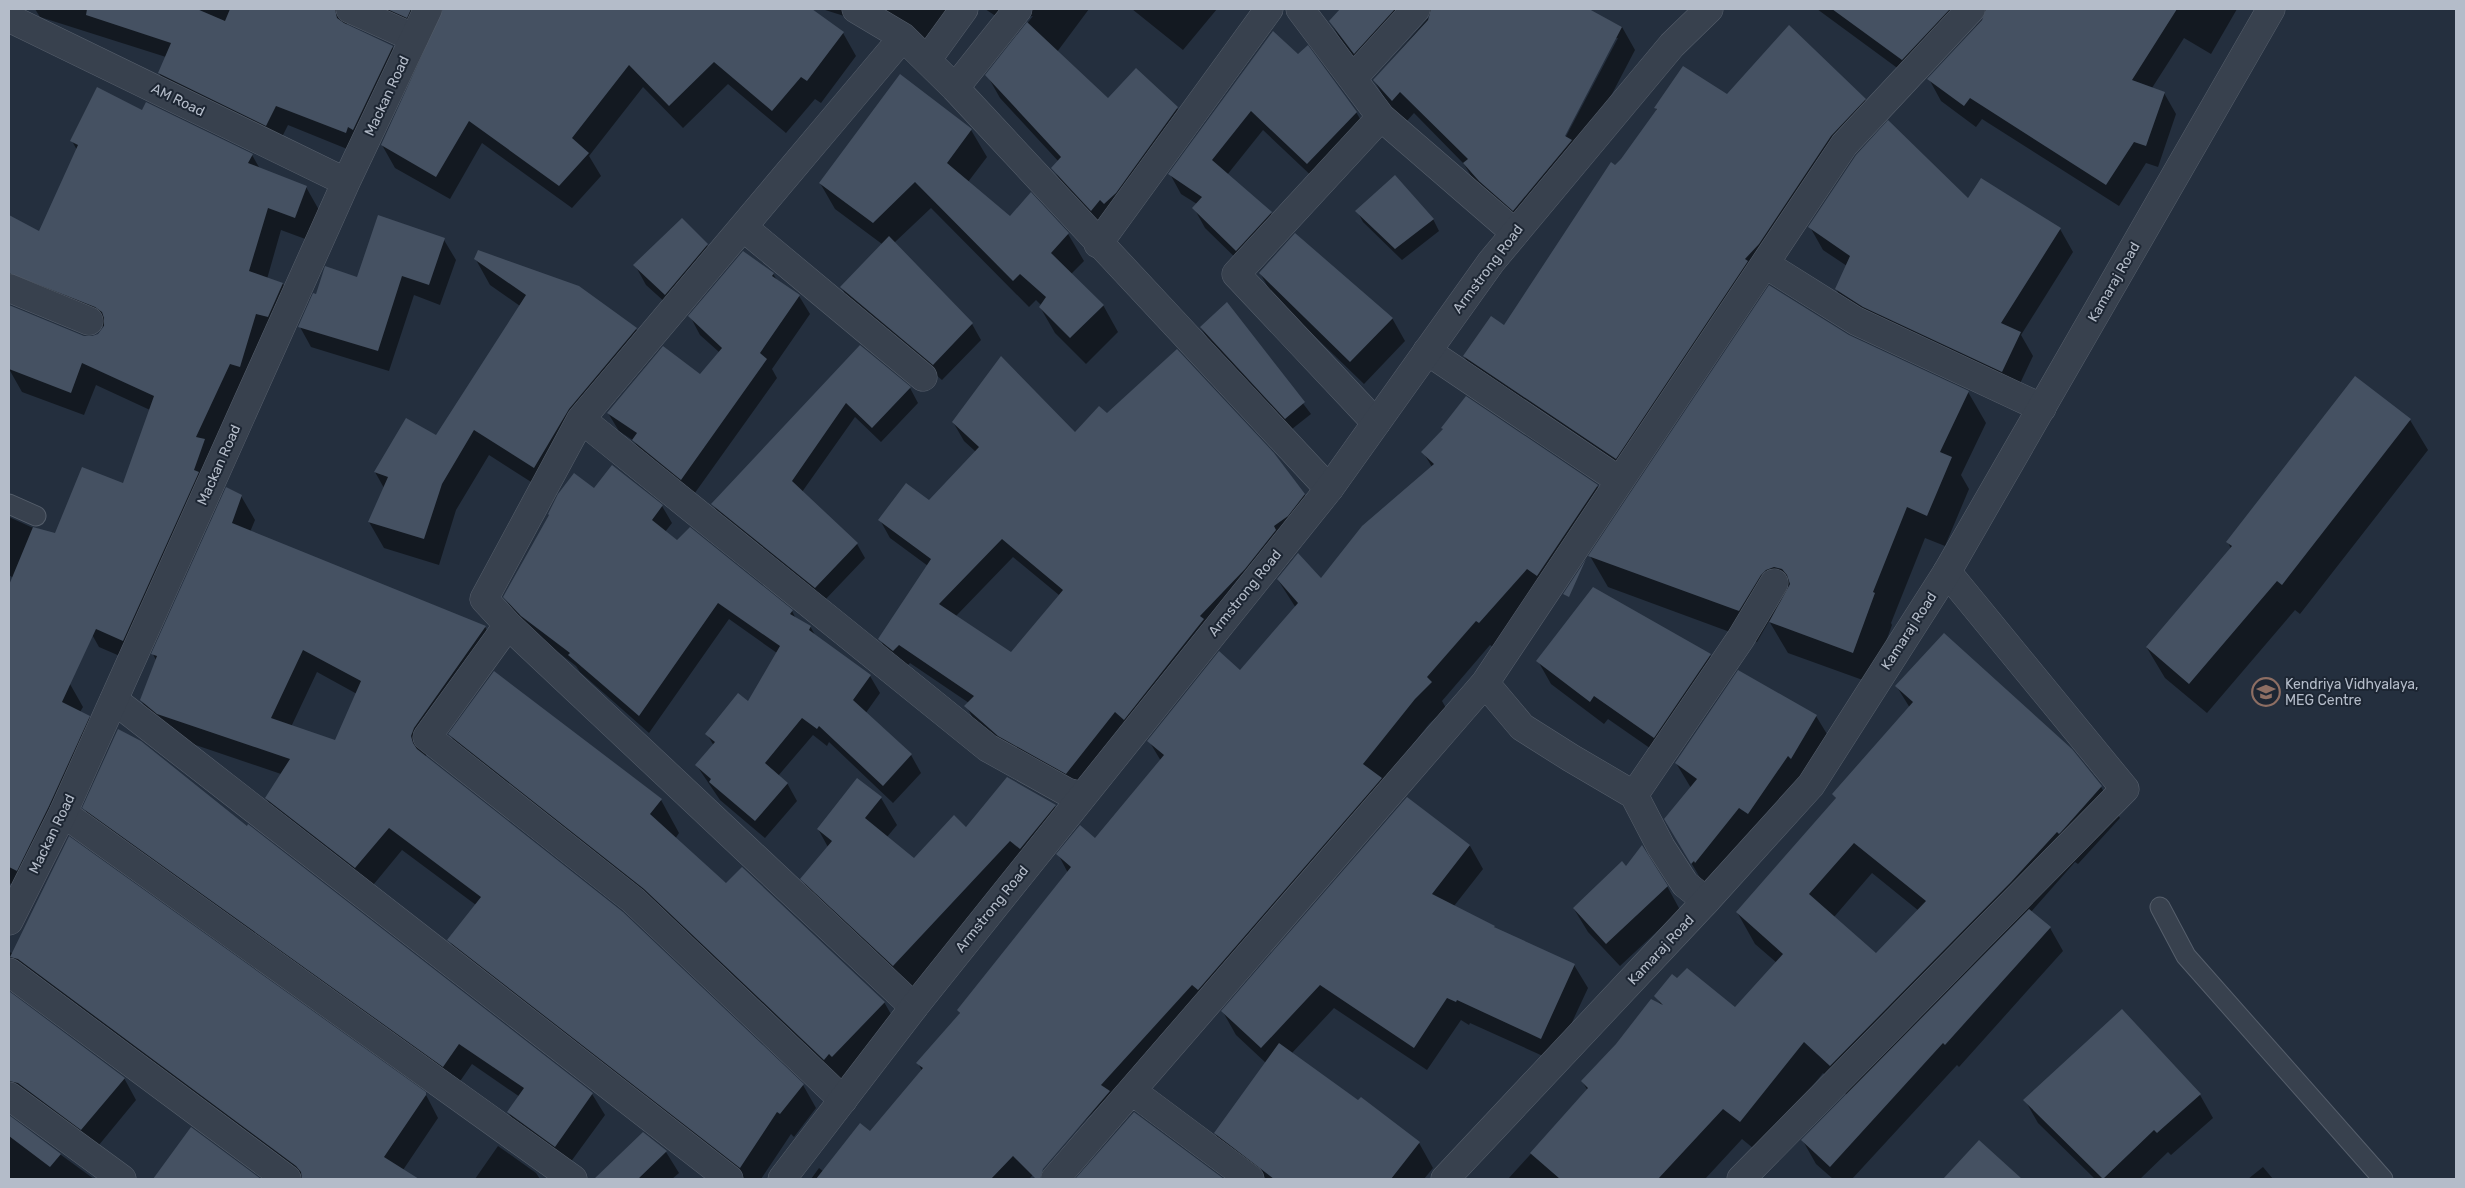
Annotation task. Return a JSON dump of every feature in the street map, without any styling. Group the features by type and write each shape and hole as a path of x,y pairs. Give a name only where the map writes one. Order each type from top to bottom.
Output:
{"street":[{"path":"350,9 414,38"},
{"name":"Mackan Road","path":"9,921 63,813 346,182 428,9"},
{"path":"856,9 903,37 955,88 1098,244 1329,488"},
{"path":"926,60 964,9"},
{"path":"955,88 1018,9"},
{"path":"1098,244 1269,9"},
{"path":"1300,9 1381,117 1515,232"},
{"path":"1353,78 1416,9"},
{"name":"Armstrong Road","path":"782,1179 914,1007 1329,488 1491,262 1672,45 1709,9"},
{"path":"1055,1179 1485,683 1844,145 1971,9"},
{"name":"Kamaraj Road","path":"1445,1179 1706,901 1811,785 1947,572 2271,9"},
{"name":"AM Road","path":"9,18 346,182"},
{"path":"903,37 581,419 484,599 508,625 914,1007"},
{"path":"1376,423 1236,274 1381,117"},
{"path":"743,227 923,377"},
{"path":"1765,264 1856,321 2042,408"},
{"path":"9,288 89,322"},
{"path":"1427,352 1620,481"},
{"path":"581,419 988,748 1067,792 1082,796"},
{"path":"1741,1179 2125,789 1947,572"},
{"path":"1634,795 1741,638 1774,583"},
{"path":"508,625 427,737 633,900 843,1100"},
{"path":"1485,683 1522,727 1634,795 1661,847 1684,884 1706,901"},
{"path":"114,700 729,1179"},
{"path":"63,813 573,1179"},
{"path":"9,972 287,1179"},
{"path":"1132,1091 1250,1179"},
{"path":"9,1096 122,1179"}],"lane":[{"path":"9,504 36,516"},
{"path":"2160,907 2186,956 2383,1179"}],"building":[{"path":"87,9 197,9 225,21 230,9 335,9 337,18 344,23 393,46 353,130 348,127 346,133 276,106 266,126 158,73 171,43 86,15"},
{"path":"387,9 411,9 407,18"},
{"path":"443,9 812,9 844,32 807,81 801,77 772,111 714,62 669,106 629,65 572,138 589,153 559,186 469,121 436,177 381,145"},
{"path":"1340,9 1395,9 1354,54 1329,21"},
{"path":"1431,9 1589,9 1622,27 1565,136 1572,140 1513,211 1479,181 1463,163 1468,159 1400,92 1392,101 1373,80 1428,20"},
{"path":"1832,9 1950,9 1902,60"},
{"path":"1986,9 2177,9 2132,80 2165,92 2146,146 2134,142 2106,185 1970,98 1964,106 1927,79 1982,20"},
{"path":"1027,22 1108,98 1136,68 1178,107 1116,193 1104,204 1100,200 1091,211 1051,168 1061,157 985,75"},
{"path":"1789,25 1866,99 1831,136 1759,244 1745,259 1748,261 1616,459 1463,356 1491,316 1504,325 1611,162 1615,165 1621,159 1657,109 1654,108 1683,66 1727,94"},
{"path":"1273,31 1298,54 1308,45 1357,112 1307,164 1251,111 1212,160 1272,212 1236,251 1192,208 1202,197 1168,174"},
{"path":"900,74 972,129 947,163 1010,216 1031,192 1069,233 1051,253 1104,305 1070,338 1039,307 1046,297 1020,274 1013,281 915,182 873,223 819,183"},
{"path":"97,87 142,110 146,102 253,154 248,163 307,186 295,218 268,208 249,271 283,283 268,317 256,314 240,367 230,364 196,437 205,439 194,470 199,472 123,641 96,629 62,702 90,716 17,871 9,867 9,585 33,527 55,533 82,467 123,483 154,396 82,363 71,393 9,369 9,305 84,336 98,334 104,326 102,312 95,307 9,273 9,215 39,231 78,145 70,141"},
{"path":"1888,120 1968,198 1981,178 2061,228 2001,323 2021,332 2002,372 1863,307 1835,289 1850,256 1808,227 1856,155"},
{"path":"1395,175 1434,219 1395,249 1355,211"},
{"path":"378,215 445,238 429,285 402,276 378,351 298,327 313,293 316,294 325,266 357,277"},
{"path":"682,218 708,244 665,295 633,265"},
{"path":"1295,233 1393,318 1350,362 1259,273"},
{"path":"889,236 973,323 933,365 840,287"},
{"path":"478,250 579,286 637,328 569,409 534,468 474,430 442,484 424,539 368,522 388,477 374,472 406,418 436,435 526,295 474,259"},
{"path":"743,251 774,273 772,276 800,295 760,353 767,359 681,480 632,440 637,433 607,413 663,346 700,374 722,348 688,316"},
{"path":"1769,285 1849,335 1969,391 1940,452 1952,457 1927,516 1907,507 1873,592 1875,593 1853,653 1769,622 1790,584 1787,575 1782,569 1774,567 1766,570 1739,611 1588,556"},
{"path":"1227,302 1305,402 1285,419 1200,327"},
{"path":"860,345 911,387 872,428 846,403 792,481 858,543 815,588 711,504"},
{"path":"1177,349 1274,453 1305,494 1288,516 1274,526 1276,530 1245,569 1200,616 1204,619 1124,720 1115,712 1066,774 998,736 964,706 974,696 899,645 893,651 878,639 931,559 878,520 906,483 929,500 979,447 952,422 1001,356 1075,432 1099,406 1107,413","holes":["1002,539 1063,590 1011,652 939,604"]},
{"path":"2355,376 2411,419 2282,585 2277,581 2189,684 2146,647 2232,546 2226,542"},
{"path":"1466,396 1598,485 1537,576 1527,569 1479,623 1476,621 1427,677 1432,682 1415,699 1363,764 1382,778 1198,990 1192,985 1101,1085 1110,1091 1043,1169 1040,1179 1036,1179 1013,1156 991,1179 816,1179 860,1123 870,1131 923,1068 916,1063 960,1013 957,1010 1071,867 1056,854 1080,825 1095,838 1164,755 1147,741 1219,651 1240,670 1298,603 1277,579 1298,553 1321,578 1362,526 1434,464 1421,452 1443,429 1441,428"},
{"path":"612,465 663,505 652,520 677,540 690,527 793,610 790,614 811,626 809,630 871,675 853,700 912,754 883,786 819,726 817,729 802,718 765,763 788,783 755,821 709,782 711,779 695,765 715,742 705,734 738,693 748,701 780,646 718,603 639,716 568,655 570,653 521,616 503,597 549,515 558,494 574,473 594,488"},
{"path":"226,487 242,495 232,523 486,626 414,728 411,736 417,749 623,912 804,1084 780,1114 777,1112 740,1168 447,940 481,897 389,828 355,868 265,798 290,759 157,714 140,700 157,656 151,654","holes":["303,650 361,681 335,740 271,718"]},
{"path":"1586,559 1569,597 1563,594"},
{"path":"1593,587 1711,654 1654,738 1594,696 1590,702 1536,661"},
{"path":"1944,633 2072,749 2102,786 2061,832 2059,834 2057,832 2011,882 1830,1066 1804,1042 1740,1122 1723,1109 1658,1179 1560,1179 1530,1153 1588,1088 1581,1081 1616,1044 1651,999 1663,1005 1654,996 1672,974 1677,978 1687,968 1735,1007 1783,954 1736,912 1836,798 1832,794 1913,702 1895,686","holes":["1854,843 1926,901 1876,953 1809,894"]},
{"path":"1738,670 1817,715 1791,759 1788,756 1748,814 1739,808 1695,863 1694,861 1691,864 1664,819 1697,779 1675,763"},
{"path":"494,671 662,799 650,814 726,883 742,867 885,1002 832,1057 829,1054 824,1060 644,889 448,734"},
{"path":"118,729 141,741 247,826 248,824 593,1093 555,1147 507,1112 524,1088 459,1044 443,1067 82,808"},
{"path":"1007,777 1056,805 1020,849 1010,841 893,966 800,879 832,841 817,829 857,778 882,797 865,818 914,858 954,815 966,827"},
{"path":"1407,797 1470,845 1432,894 1494,927 1575,964 1541,1039 1457,1000 1456,1002 1447,998 1414,1048 1320,985 1261,1048 1221,1011"},
{"path":"69,836 426,1092 426,1095 384,1157 419,1179 302,1179 301,1172 296,1166 18,959 10,957"},
{"path":"1642,845 1668,886 1606,944 1573,908 1622,861 1626,866"},
{"path":"2029,909 2051,927 1945,1045 1943,1043 1830,1167 1801,1140"},
{"path":"9,991 125,1078 81,1130 18,1083 9,1081"},
{"path":"2122,1009 2201,1094 2157,1133 2154,1130 2103,1179 2023,1100"},
{"path":"1279,1043 1358,1100 1361,1097 1420,1142 1391,1179 1274,1179 1214,1133"},
{"path":"1134,1112 1224,1179 1075,1179"},
{"path":"9,1115 61,1154 50,1167 9,1136"},
{"path":"191,1127 261,1179 153,1179"},
{"path":"643,1132 667,1151 638,1179 594,1179"},
{"path":"1979,1140 2022,1179 1943,1179"}],"place":[{"name":"Kendriya Vidhyalaya, MEG Centre","path":"2266,692"}]}
